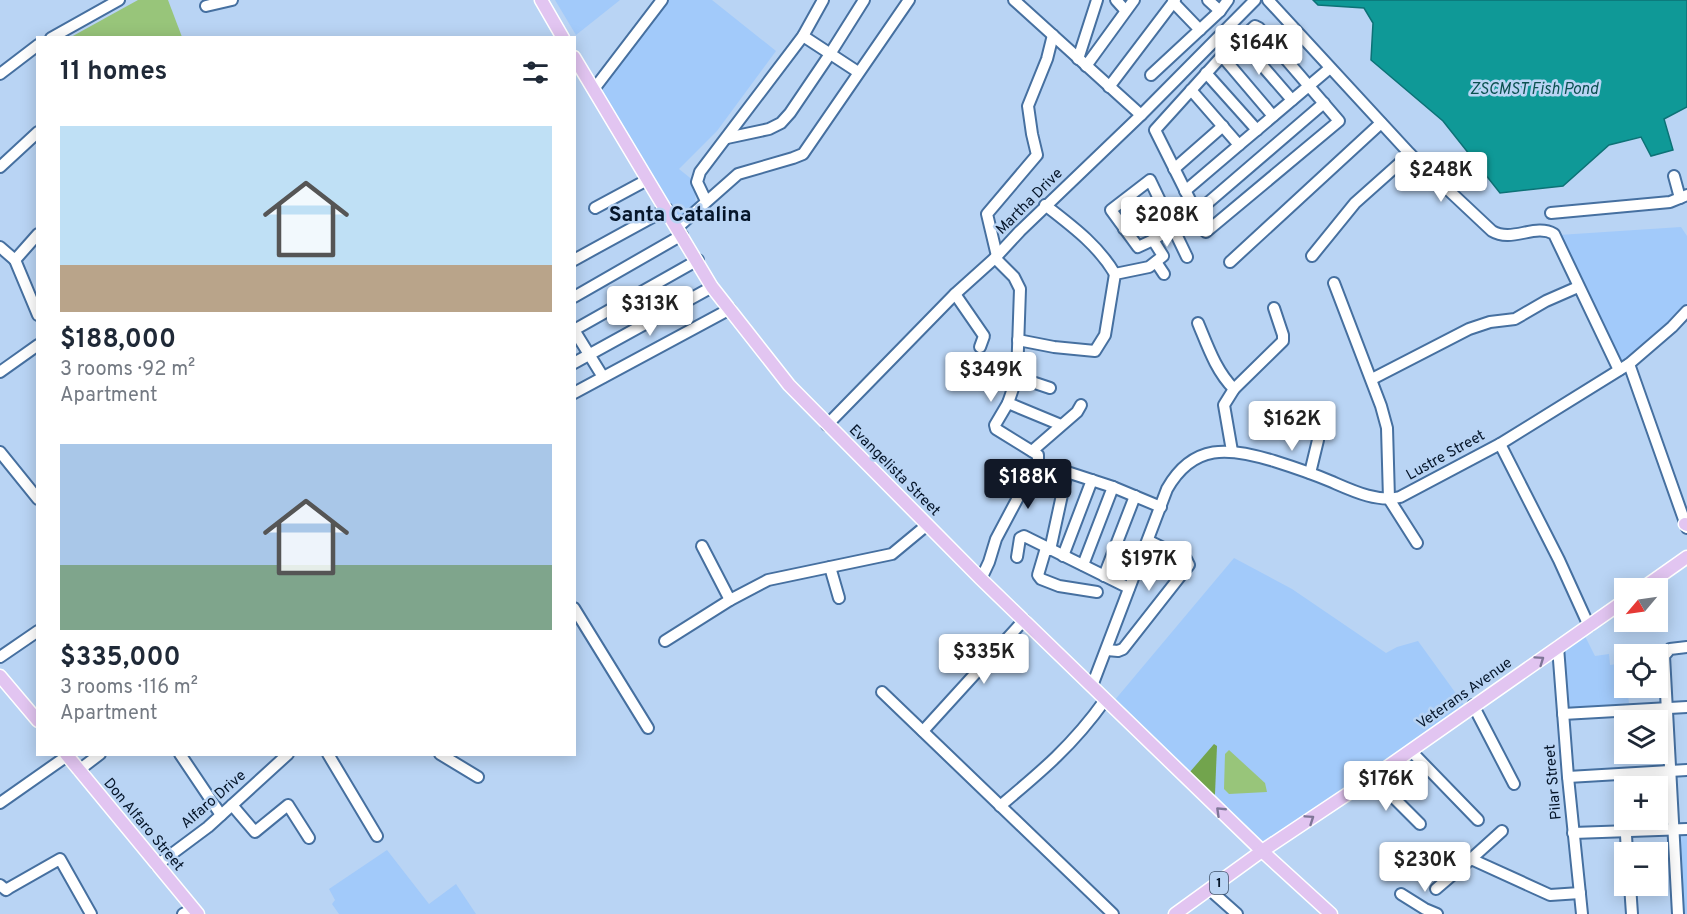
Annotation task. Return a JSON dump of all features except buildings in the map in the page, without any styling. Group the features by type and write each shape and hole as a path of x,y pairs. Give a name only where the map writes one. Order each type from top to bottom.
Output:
{"main road":[{"path":"541,0 562,36"},
{"name":"Evangelista Street","path":"576,60 712,286 773,367 827,425 981,579 1262,851 1331,914"},
{"path":"1657,578 1687,557"},
{"name":"Veterans Avenue","path":"1174,914 1614,608"},
{"path":"0,676 36,719"},
{"name":"Don Alfaro Street","path":"68,756 157,865 191,912"}],"street":[{"path":"55,36 119,0"},
{"path":"206,8 227,0"},
{"path":"594,89 662,0"},
{"path":"705,201 697,178 803,36 823,0"},
{"path":"727,138 769,129 782,123 864,0"},
{"path":"576,296 680,231 705,201 738,174 803,154 909,0"},
{"path":"1014,0 1141,116"},
{"path":"1082,63 1097,0"},
{"path":"1116,0 1125,10"},
{"path":"1082,63 1134,0"},
{"path":"1208,0 1220,11"},
{"path":"1151,75 1220,11 1228,0"},
{"name":"Martha Drive","path":"827,425 955,294 1141,116 1255,0"},
{"path":"1268,0 1410,154 1497,235 1508,236 1543,231 1554,234 1578,287 1624,367 1686,526"},
{"path":"1109,87 1174,1 1200,30"},
{"path":"1252,28 1259,28 1338,119 1337,123 1206,232 1155,130 1222,56 1252,28"},
{"path":"981,579 996,539 1038,460 1038,455 996,429 994,424 1008,403 1017,377 1020,289 1014,277 996,257 987,214 1037,155 1028,106 1047,59 1053,35"},
{"path":"803,36 858,72"},
{"path":"1239,39 1292,100"},
{"path":"0,74 36,47"},
{"path":"1222,56 1273,116"},
{"path":"1185,191 1330,68"},
{"path":"1206,73 1257,130"},
{"path":"1191,90 1239,145"},
{"path":"1196,213 1324,103"},
{"path":"1230,262 1381,123"},
{"path":"1174,169 1223,126"},
{"path":"0,167 36,134"},
{"path":"1312,256 1355,203 1410,154"},
{"path":"1551,213 1670,202 1683,197 1674,176"},
{"path":"596,208 647,180"},
{"path":"1172,226 1153,240 1138,247 1111,210 1150,180 1187,257"},
{"path":"1018,340 1054,347 1095,351 1105,335 1115,274 1108,260 1095,246 1046,205"},
{"path":"576,260 667,209"},
{"path":"1124,229 1142,215"},
{"path":"15,260 36,236"},
{"path":"1115,274 1149,267 1163,256 1153,240"},
{"path":"0,247 15,260 36,310"},
{"path":"576,329 698,260"},
{"path":"1156,262 1164,274"},
{"path":"1334,283 1372,379 1386,428 1389,499 1417,543"},
{"path":"576,362 712,286"},
{"path":"1372,379 1469,329 1490,322 1515,319 1546,301 1578,287"},
{"path":"955,294 984,336 980,347"},
{"path":"1232,451 1224,405 1234,389 1281,345 1283,335 1275,308"},
{"path":"576,392 730,309"},
{"name":"Lustre Street","path":"1389,499 1410,493 1500,444 1624,367 1672,327 1687,311"},
{"path":"1198,323 1214,362 1223,378 1234,389"},
{"path":"576,333 603,377"},
{"path":"0,372 36,346"},
{"path":"1017,377 1050,388"},
{"path":"1008,403 1060,425"},
{"path":"1032,451 1077,412 1081,405"},
{"path":"1310,473 1318,440 1319,423"},
{"path":"1500,444 1559,560 1589,626"},
{"path":"1092,686 1161,507 1173,480 1186,464 1209,453 1232,451 1250,453 1373,497 1389,499"},
{"path":"0,452 36,497"},
{"path":"1097,592 1059,586 1041,579 1038,575 1048,549 1065,474 1069,472 1113,487 1161,507"},
{"path":"1063,556 1092,480"},
{"path":"1083,565 1113,487"},
{"path":"1104,576 1135,496"},
{"path":"665,642 730,600 768,580 892,554 927,525"},
{"path":"1017,557 1022,536 1129,588"},
{"path":"1107,650 1123,649 1189,565 1186,559 1149,541"},
{"path":"702,546 730,600"},
{"path":"830,567 839,598"},
{"path":"576,611 648,728"},
{"path":"922,731 1024,620"},
{"path":"0,657 36,632"},
{"name":"Pilar Street","path":"1558,647 1582,914"},
{"path":"1678,914 1665,709 1664,656 1670,649 1687,647"},
{"path":"882,692 1113,914"},
{"path":"1000,806 1066,749 1106,700"},
{"path":"1473,705 1514,784"},
{"path":"1563,714 1687,707"},
{"path":"1411,751 1478,820"},
{"path":"0,803 66,756"},
{"path":"79,770 97,756"},
{"path":"181,756 221,815"},
{"name":"Alfaro Drive","path":"157,865 196,837 286,756"},
{"path":"329,756 377,836"},
{"path":"443,756 478,777"},
{"path":"1568,777 1687,770"},
{"path":"1373,777 1420,825"},
{"path":"232,805 255,832 288,805 309,838"},
{"path":"1573,833 1687,829"},
{"path":"1436,889 1502,831"},
{"path":"1626,831 1627,842"},
{"path":"1471,858 1550,896 1580,893"},
{"path":"0,885 6,890 60,859 91,914"},
{"path":"1210,890 1237,914"},
{"path":"1401,894 1437,914"},
{"path":"1631,896 1632,914"}],"shaded area":[{"path":"138,0 168,0 182,36 73,36"},
{"path":"555,0 620,0 576,35"},
{"path":"668,0 712,0 776,51 717,131 679,169 694,181 696,204 677,219 601,88"},
{"path":"1681,227 1687,236 1687,303 1621,366 1559,235"},
{"path":"1234,558 1292,589 1386,653 1418,641 1465,706 1414,744 1268,840 1262,841 1257,839 1114,701"},
{"path":"1584,634 1595,656 1609,654 1610,665 1614,664 1614,698 1628,698 1629,703 1567,708 1562,651"},
{"path":"1214,744 1217,746 1213,797 1189,773"},
{"path":"1229,750 1265,783 1267,792 1229,794 1224,789 1225,754"},
{"path":"1677,835 1687,835 1687,914 1682,914"},
{"path":"387,850 429,904 456,884 476,914 339,914 332,904 335,900 329,889"}],"water":[{"name":"ZSCMST Fish Pond","path":"1313,0 1687,0 1687,107 1664,119 1673,150 1651,156 1641,137 1609,145 1563,186 1500,193 1443,121 1371,60 1373,23 1364,8 1318,5"}],"district":[{"name":"Santa Catalina","path":"680,215"}]}
